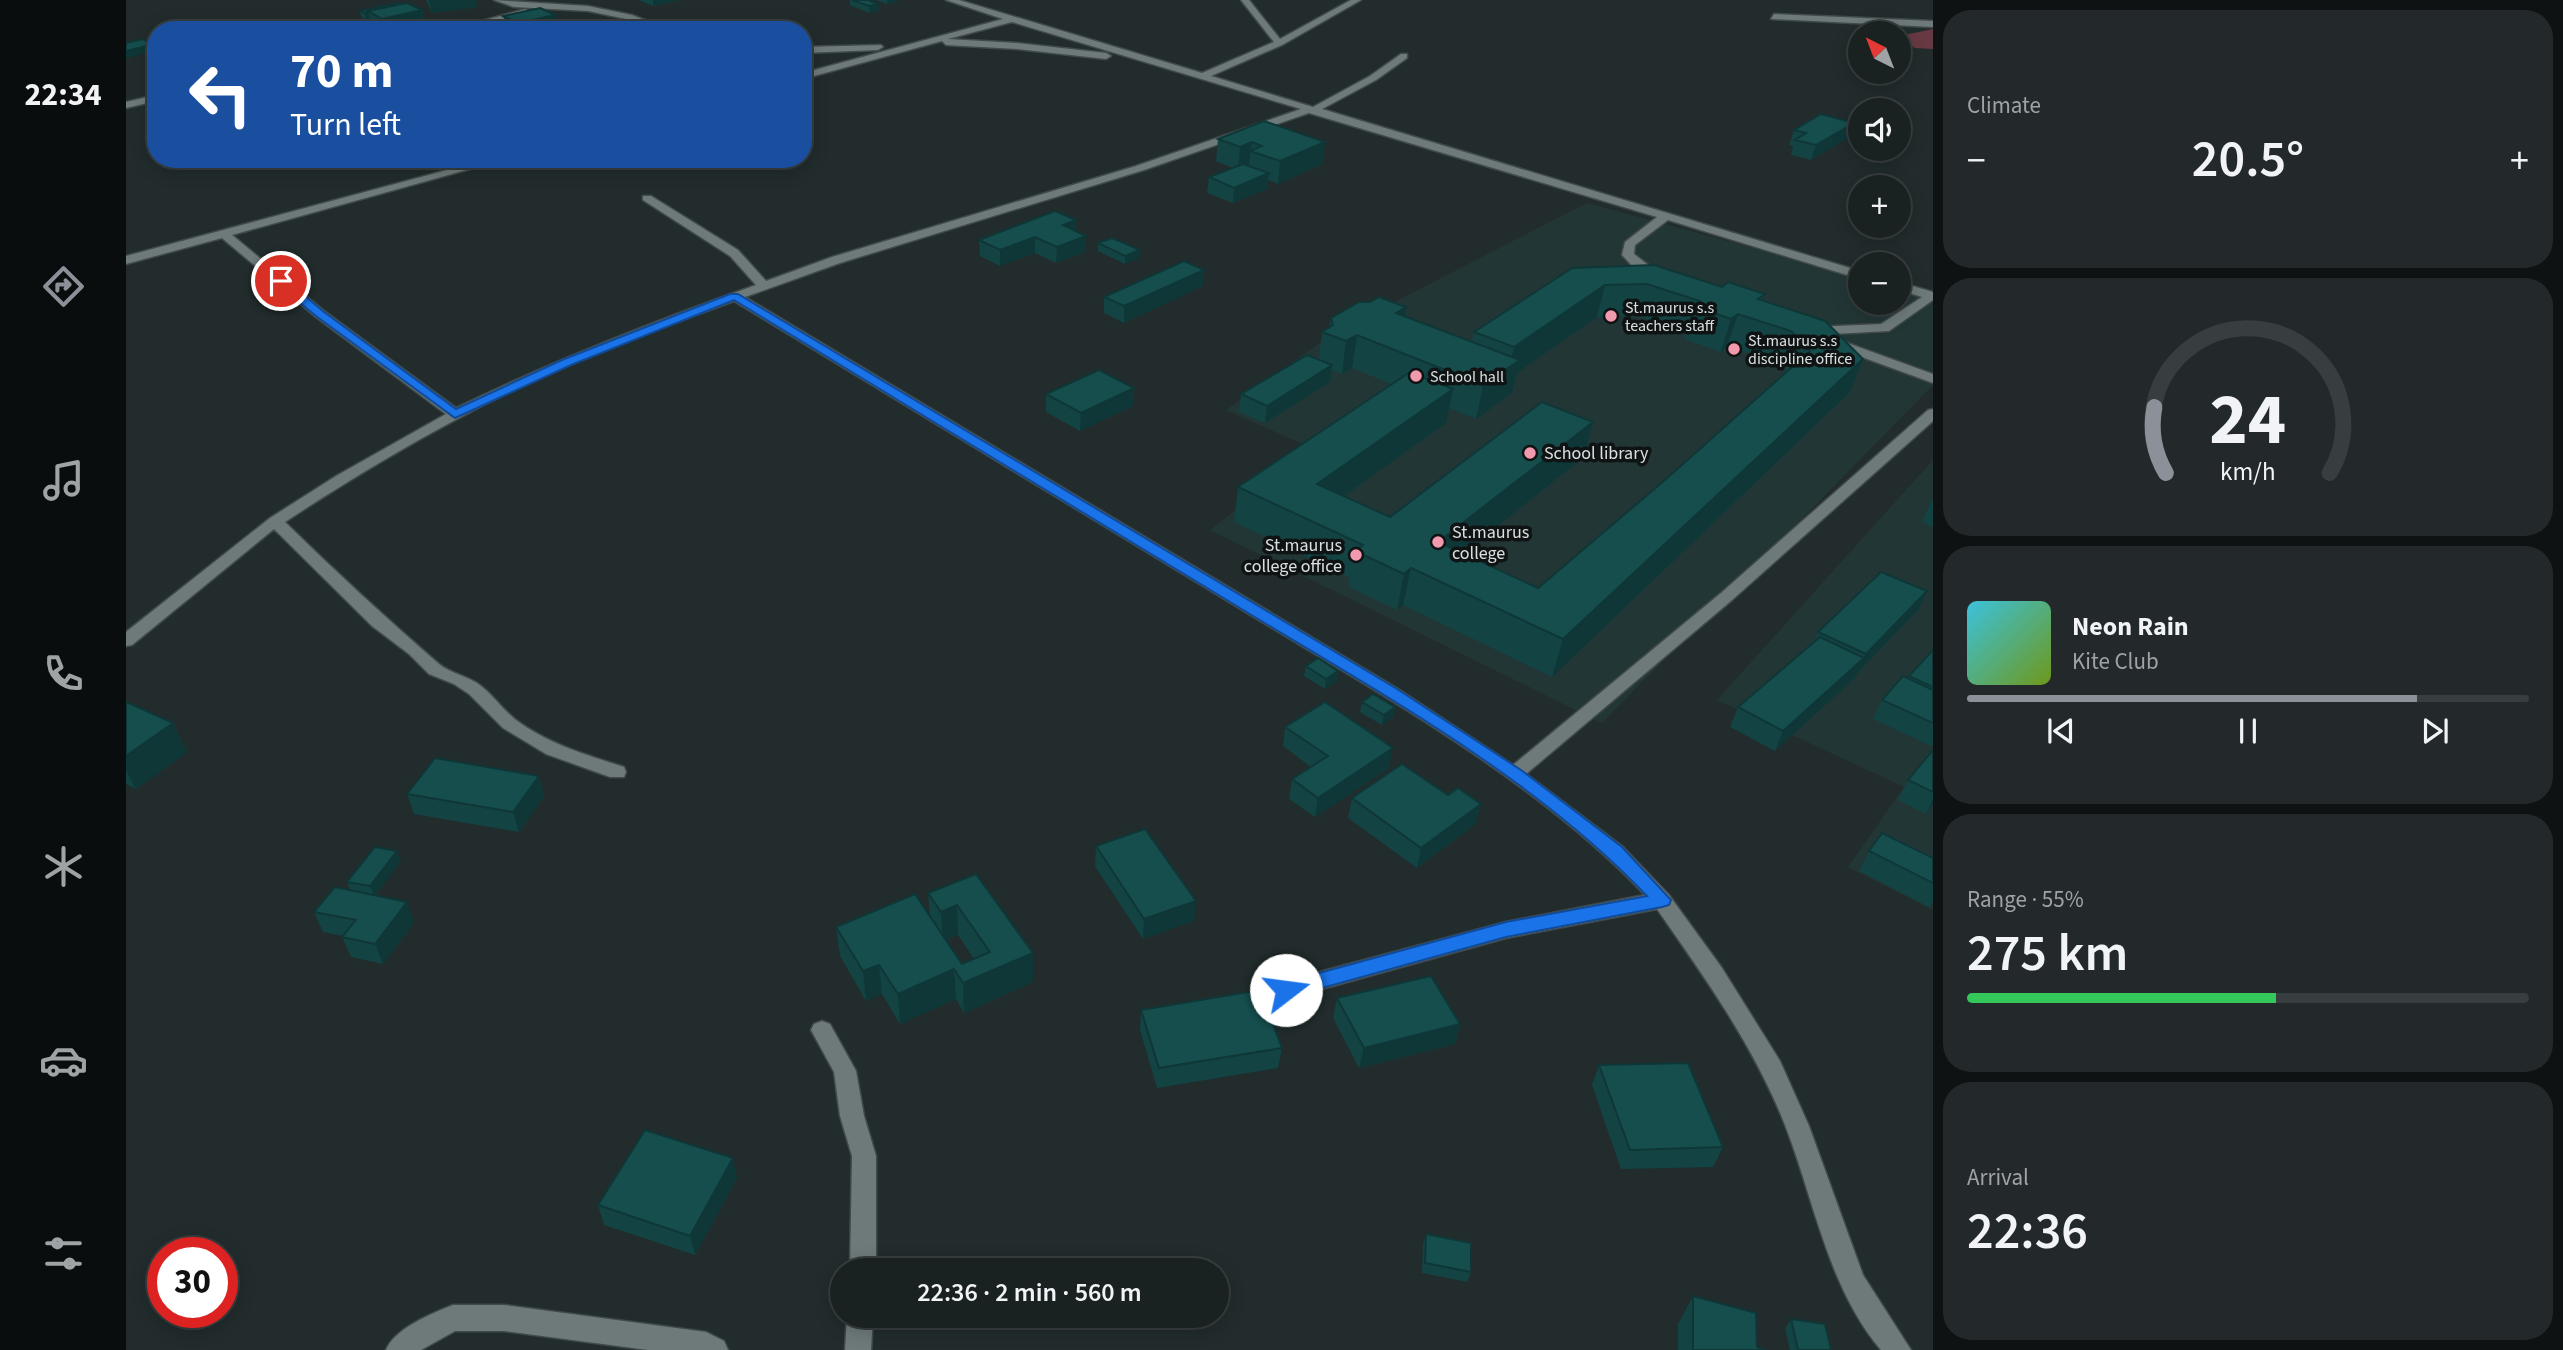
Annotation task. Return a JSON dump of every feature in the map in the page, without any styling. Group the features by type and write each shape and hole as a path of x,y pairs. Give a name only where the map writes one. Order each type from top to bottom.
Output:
{"street":[{"path":"498,0 513,7 559,5 611,13 637,21"},
{"path":"490,21 581,0"},
{"path":"950,0 1848,271"},
{"path":"1245,0 1279,43"},
{"path":"1201,77 1279,43 1357,0"},
{"path":"1774,17 1933,24"},
{"path":"812,73 1011,19"},
{"path":"928,41 1006,45 1138,58"},
{"path":"812,50 913,45"},
{"path":"126,641 275,521 341,479 455,414 566,362 734,296 1311,110 1373,78 1404,56"},
{"path":"126,105 147,100"},
{"path":"126,260 467,168"},
{"path":"647,198 744,260 764,286"},
{"path":"1665,217 1629,244 1628,254 1641,268 1672,284"},
{"path":"223,233 320,314 455,414"},
{"path":"1911,290 1932,296"},
{"path":"734,296 1392,693 1514,774 1616,852 1662,900 1714,974 1772,1068 1797,1126 1852,1281 1885,1335 1898,1350"},
{"path":"1932,296 1884,328 1835,332 1803,331 1933,379"},
{"path":"1514,774 1714,610 1818,520 1933,413"},
{"path":"275,521 378,622 415,650 435,670 460,680 475,690 509,724 553,750 617,772"},
{"path":"1286,990 1506,930 1662,900"},
{"path":"822,1030 845,1072 852,1116 864,1156 863,1258"},
{"path":"399,1350 425,1332 453,1318 504,1318 706,1345 715,1350"},
{"path":"858,1350 859,1328"}],"shaded area":[{"path":"1933,29 1933,49 1911,46 1911,34"},
{"path":"1587,203 1848,274 1848,315 1911,315 1911,293 1933,301 1933,385 1602,723 1210,530 1314,449 1226,410 1332,334"},
{"path":"1933,460 1933,910 1848,867 1904,787 1717,700"}],"building":[{"path":"852,0 868,0 878,4 869,6"},
{"path":"407,3 422,10 382,19 368,11"},
{"path":"399,4 365,13 360,11"},
{"path":"540,8 555,15 528,21 513,21 503,16"},
{"path":"143,39 147,46 126,51 126,43"},
{"path":"1821,114 1848,121 1848,126 1816,145 1795,140 1806,133 1794,130"},
{"path":"1264,121 1325,142 1280,161 1250,151 1262,146 1252,142 1240,147 1218,139"},
{"path":"1243,164 1269,173 1234,188 1209,177"},
{"path":"1055,211 1076,220 1063,225 1086,236 1057,247 1035,237 1000,250 979,240"},
{"path":"1112,238 1140,250 1125,256 1098,243"},
{"path":"1184,261 1204,270 1124,306 1104,297"},
{"path":"1654,265 1722,287 1728,282 1765,294 1758,299 1825,321 1863,359 1563,639 1411,568 1404,574 1355,551 1363,545 1238,487 1410,372 1453,389 1317,484 1390,517 1542,402 1593,422 1438,542 1538,588 1810,351 1791,331 1738,314 1731,319 1693,306 1700,301 1647,284 1605,285 1514,347 1474,332 1572,268"},
{"path":"1379,297 1406,307 1396,313 1520,360 1483,385 1357,335 1346,341 1322,332 1333,325 1331,318 1359,302 1370,302"},
{"path":"1307,355 1332,365 1267,406 1241,394"},
{"path":"1099,370 1134,388 1081,413 1046,394"},
{"path":"1881,572 1927,591 1866,654 1818,632"},
{"path":"1820,637 1864,658 1783,731 1738,707"},
{"path":"1933,650 1933,687 1909,676"},
{"path":"1318,658 1338,671 1326,679 1306,666"},
{"path":"1903,676 1933,690 1933,723 1882,700"},
{"path":"1373,694 1395,707 1384,715 1362,702"},
{"path":"126,702 173,723 126,756"},
{"path":"1325,702 1393,748 1318,798 1292,779 1328,756 1285,727"},
{"path":"1933,750 1933,792 1908,780"},
{"path":"435,758 539,776 513,812 407,794"},
{"path":"1402,764 1448,795 1458,788 1481,804 1421,848 1352,798"},
{"path":"1145,829 1196,901 1144,919 1096,846"},
{"path":"1882,833 1933,858 1933,883 1869,851"},
{"path":"375,847 397,851 370,886 347,882"},
{"path":"976,874 1033,953 963,983 954,969 898,994 879,965 863,971 836,927 915,894 962,964 990,952 957,905 941,912 928,893"},
{"path":"335,887 407,902 375,944 342,937 356,920 314,912"},
{"path":"1431,976 1460,1024 1364,1048 1337,998"},
{"path":"1260,990 1282,1048 1159,1068 1141,1010"},
{"path":"1688,1063 1723,1147 1630,1150 1599,1065"},
{"path":"645,1130 733,1158 690,1236 598,1205"},
{"path":"1426,1234 1471,1243 1471,1272 1425,1263"},
{"path":"1693,1296 1756,1313 1757,1347 1766,1350 1693,1350"},
{"path":"1791,1319 1825,1324 1831,1350 1798,1350"}],"place":[{"name":"St.maurus s.s teachers staff","path":"1611,316"},
{"name":"St.maurus s.s discipline office","path":"1734,349"},
{"name":"School hall","path":"1416,376"},
{"name":"School library","path":"1530,453"},
{"name":"St.maurus college","path":"1438,542"},
{"name":"St.maurus college office","path":"1356,555"}],"route":[{"path":"281,281 320,314 455,414 566,362 734,296 1392,693 1514,774 1616,852 1662,900 1506,930 1286,990"}]}
